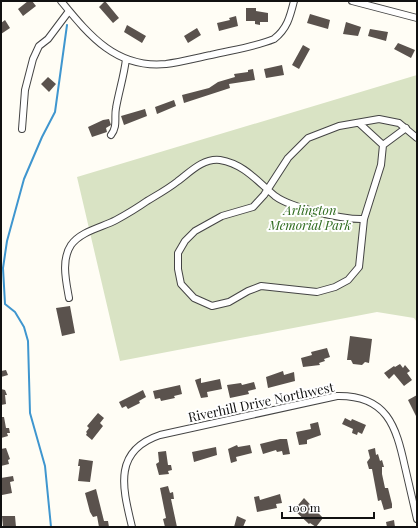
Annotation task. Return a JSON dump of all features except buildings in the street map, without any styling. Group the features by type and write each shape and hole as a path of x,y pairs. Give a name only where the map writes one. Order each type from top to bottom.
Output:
{"street":[{"path":"61,1 98,43 126,58 151,64 165,64 267,42 282,33 288,25 294,1"},
{"path":"352,1 417,18"},
{"path":"22,129 25,90 33,59 39,46 48,39 69,10"},
{"path":"111,134 115,129 116,108 124,79 126,58"},
{"path":"406,128 383,145 381,165 364,219 359,267 348,280 335,287 317,292 261,286 248,291 229,302 212,306 194,298 181,284 178,269 178,253 185,241 195,232 222,216 253,207 268,190 288,158 308,138 339,126 379,119 399,123 406,128 417,138"},
{"path":"359,123 383,145"},
{"path":"69,298 65,264 72,244 78,238 142,205 202,163 214,160 230,163 250,173 276,196 298,207 352,219 364,219"},
{"name":"Riverhill Drive Northwest","path":"132,527 124,492 123,475 125,467 133,453 145,442 160,435 337,396 349,396 372,403 383,411 392,423 399,438 417,519"}],"green space":[{"name":"Arlington Memorial Park","path":"417,75 417,322 414,318 377,312 120,361 77,177"}],"waterway":[{"path":"51,527 45,466 30,413 28,341 24,327 15,312 5,304 3,268 7,241 24,179 42,137 55,112 67,25"}]}
